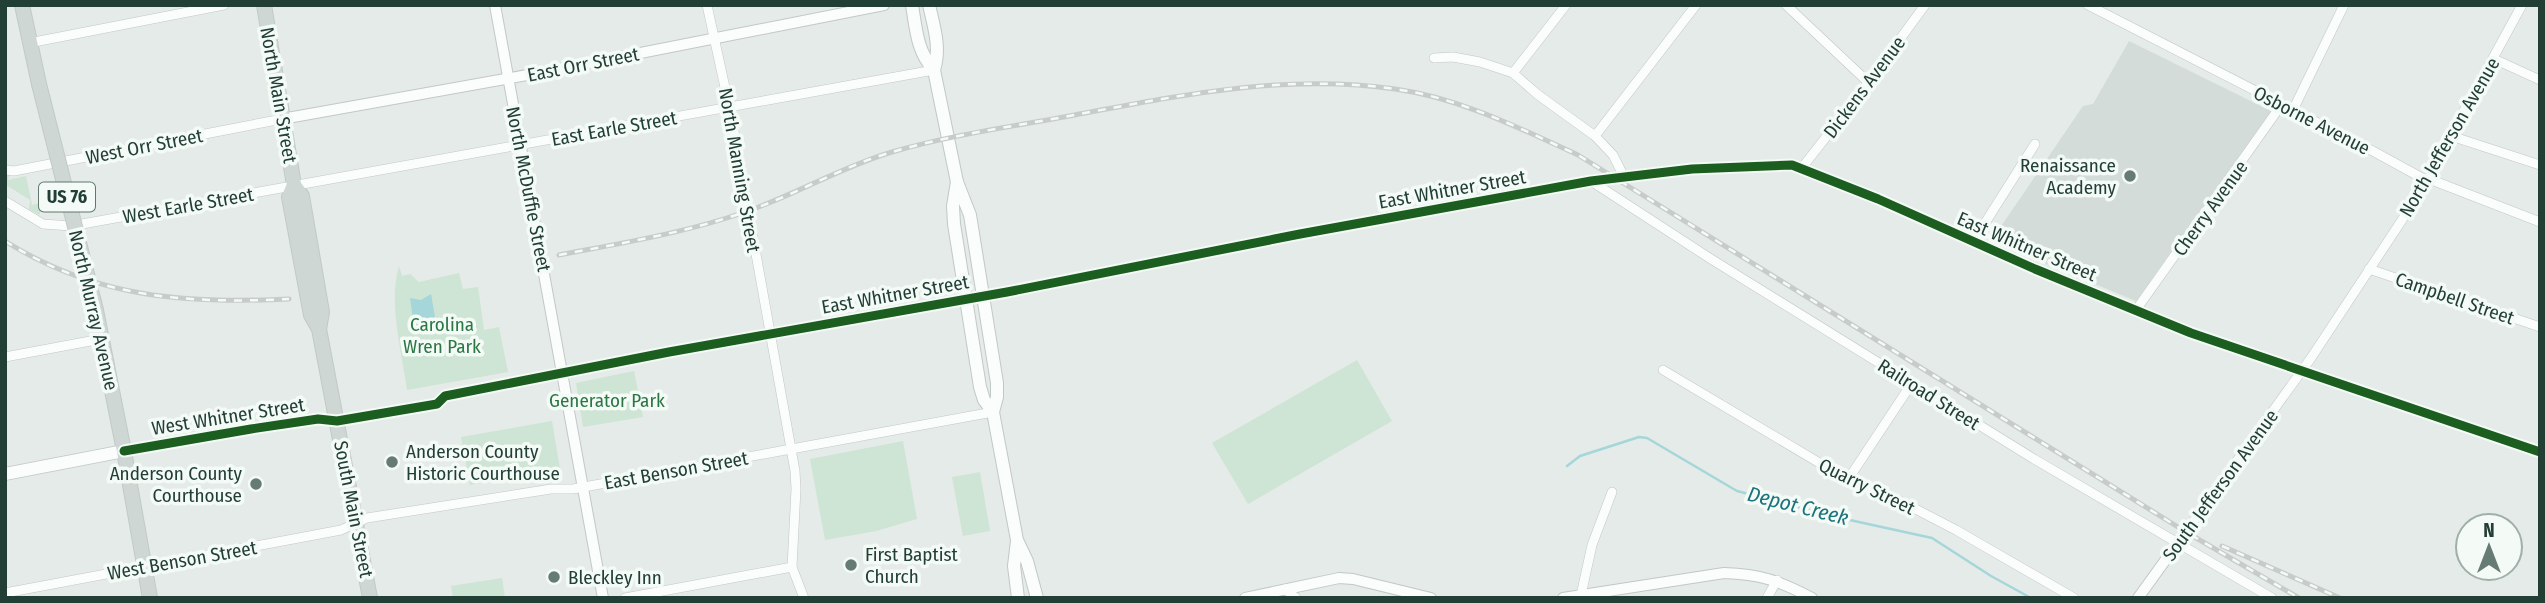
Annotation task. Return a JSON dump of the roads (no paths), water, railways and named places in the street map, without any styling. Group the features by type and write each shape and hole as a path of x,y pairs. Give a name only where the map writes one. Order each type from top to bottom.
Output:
{"main road":[{"name":"North Murray Avenue","path":"22,5 29,43 96,310 124,452"},
{"name":"North Main Street","path":"264,5 294,185 289,197 311,315 319,329 337,421"},
{"path":"912,5 920,51 934,70"},
{"path":"929,5 938,57 934,70 957,182 970,215 984,296 997,383 993,412 1017,540 1027,561 1037,598"},
{"path":"957,182 953,206 954,223 980,387 984,400 993,412"},
{"name":"South Main Street","path":"337,421 370,598"},
{"name":"West Whitner Street","path":"5,474 124,452"},
{"name":"US 76","path":"124,452 150,598"},
{"path":"1017,540 1014,566 1018,598"}],"street":[{"path":"29,43 224,5"},
{"name":"North McDuffie Street","path":"495,5 603,598"},
{"name":"North Manning Street","path":"707,5 729,107 791,449 796,489 792,568"},
{"name":"East Orr Street","path":"282,119 508,79 884,5"},
{"path":"1513,74 1566,5"},
{"path":"1595,136 1696,5"},
{"path":"1786,5 1869,83"},
{"name":"Dickens Avenue","path":"1801,169 1869,83 1925,5"},
{"name":"Osborne Avenue","path":"2088,5 2424,179 2540,222"},
{"path":"2293,110 2344,5"},
{"name":"North Jefferson Avenue","path":"2301,372 2429,179 2522,5"},
{"path":"1434,58 1453,57 1480,62 1513,74 1595,136 1613,155 1625,177"},
{"path":"2494,59 2540,80"},
{"name":"East Earle Street","path":"294,185 934,70"},
{"name":"Cherry Avenue","path":"2136,310 2282,104"},
{"name":"West Orr Street","path":"5,170 14,171 282,119"},
{"path":"2451,136 2540,164"},
{"path":"1973,242 2035,144"},
{"name":"East Whitner Street","path":"337,421 437,404 445,396 669,352 984,296 1591,181 1692,169 1792,165 2136,310 2301,372 2540,452"},
{"name":"Railroad Street","path":"1591,181 1912,383 2177,544 2272,598"},
{"name":"West Earle Street","path":"5,201 43,224 71,226 294,185"},
{"name":"Campbell Street","path":"2370,269 2540,327"},
{"path":"5,357 102,339"},
{"name":"Quarry Street","path":"1663,370 1838,474 1879,490 2074,598"},
{"name":"South Jefferson Avenue","path":"2138,598 2301,372"},
{"path":"1849,478 1912,383"},
{"name":"East Benson Street","path":"357,522 367,518 537,491 584,487 993,412"},
{"name":"West Whitner Street","path":"124,452 318,419 337,421"},
{"path":"1581,595 1592,545 1612,492"},
{"name":"West Benson Street","path":"5,593 335,531 357,522"},
{"path":"625,598 792,568 804,598"},
{"path":"1563,598 1602,595 1724,573 1777,580 1812,598"},
{"path":"1245,598 1323,580 1346,579 1432,598"},
{"path":"1767,598 1777,580"},
{"path":"1284,589 1296,598"}],"water":[{"path":"431,294 436,323 428,327 414,326 410,298 421,300"}],"waterway":[{"name":"Depot Creek","path":"1567,466 1580,456 1639,437 1647,438 1737,491 1932,538 2031,598"}],"railway":[{"path":"559,255 699,226 764,205 873,158 980,132 1190,94 1272,85 1354,85 1419,93 1489,115 1578,155 2186,532 2299,598"},
{"path":"5,241 39,260 107,286 178,298 289,299"},
{"path":"2222,546 2340,598"}],"place":[{"name":"Renaissance Academy","path":"2130,176"},
{"name":"Anderson County Historic Courthouse","path":"392,462"},
{"name":"Anderson County Courthouse","path":"256,484"},
{"name":"First Baptist Church","path":"851,565"},
{"name":"Bleckley Inn","path":"554,577"}],"park label":[{"name":"Carolina Wren Park","path":"442,335"},
{"name":"Generator Park","path":"607,400"}]}
